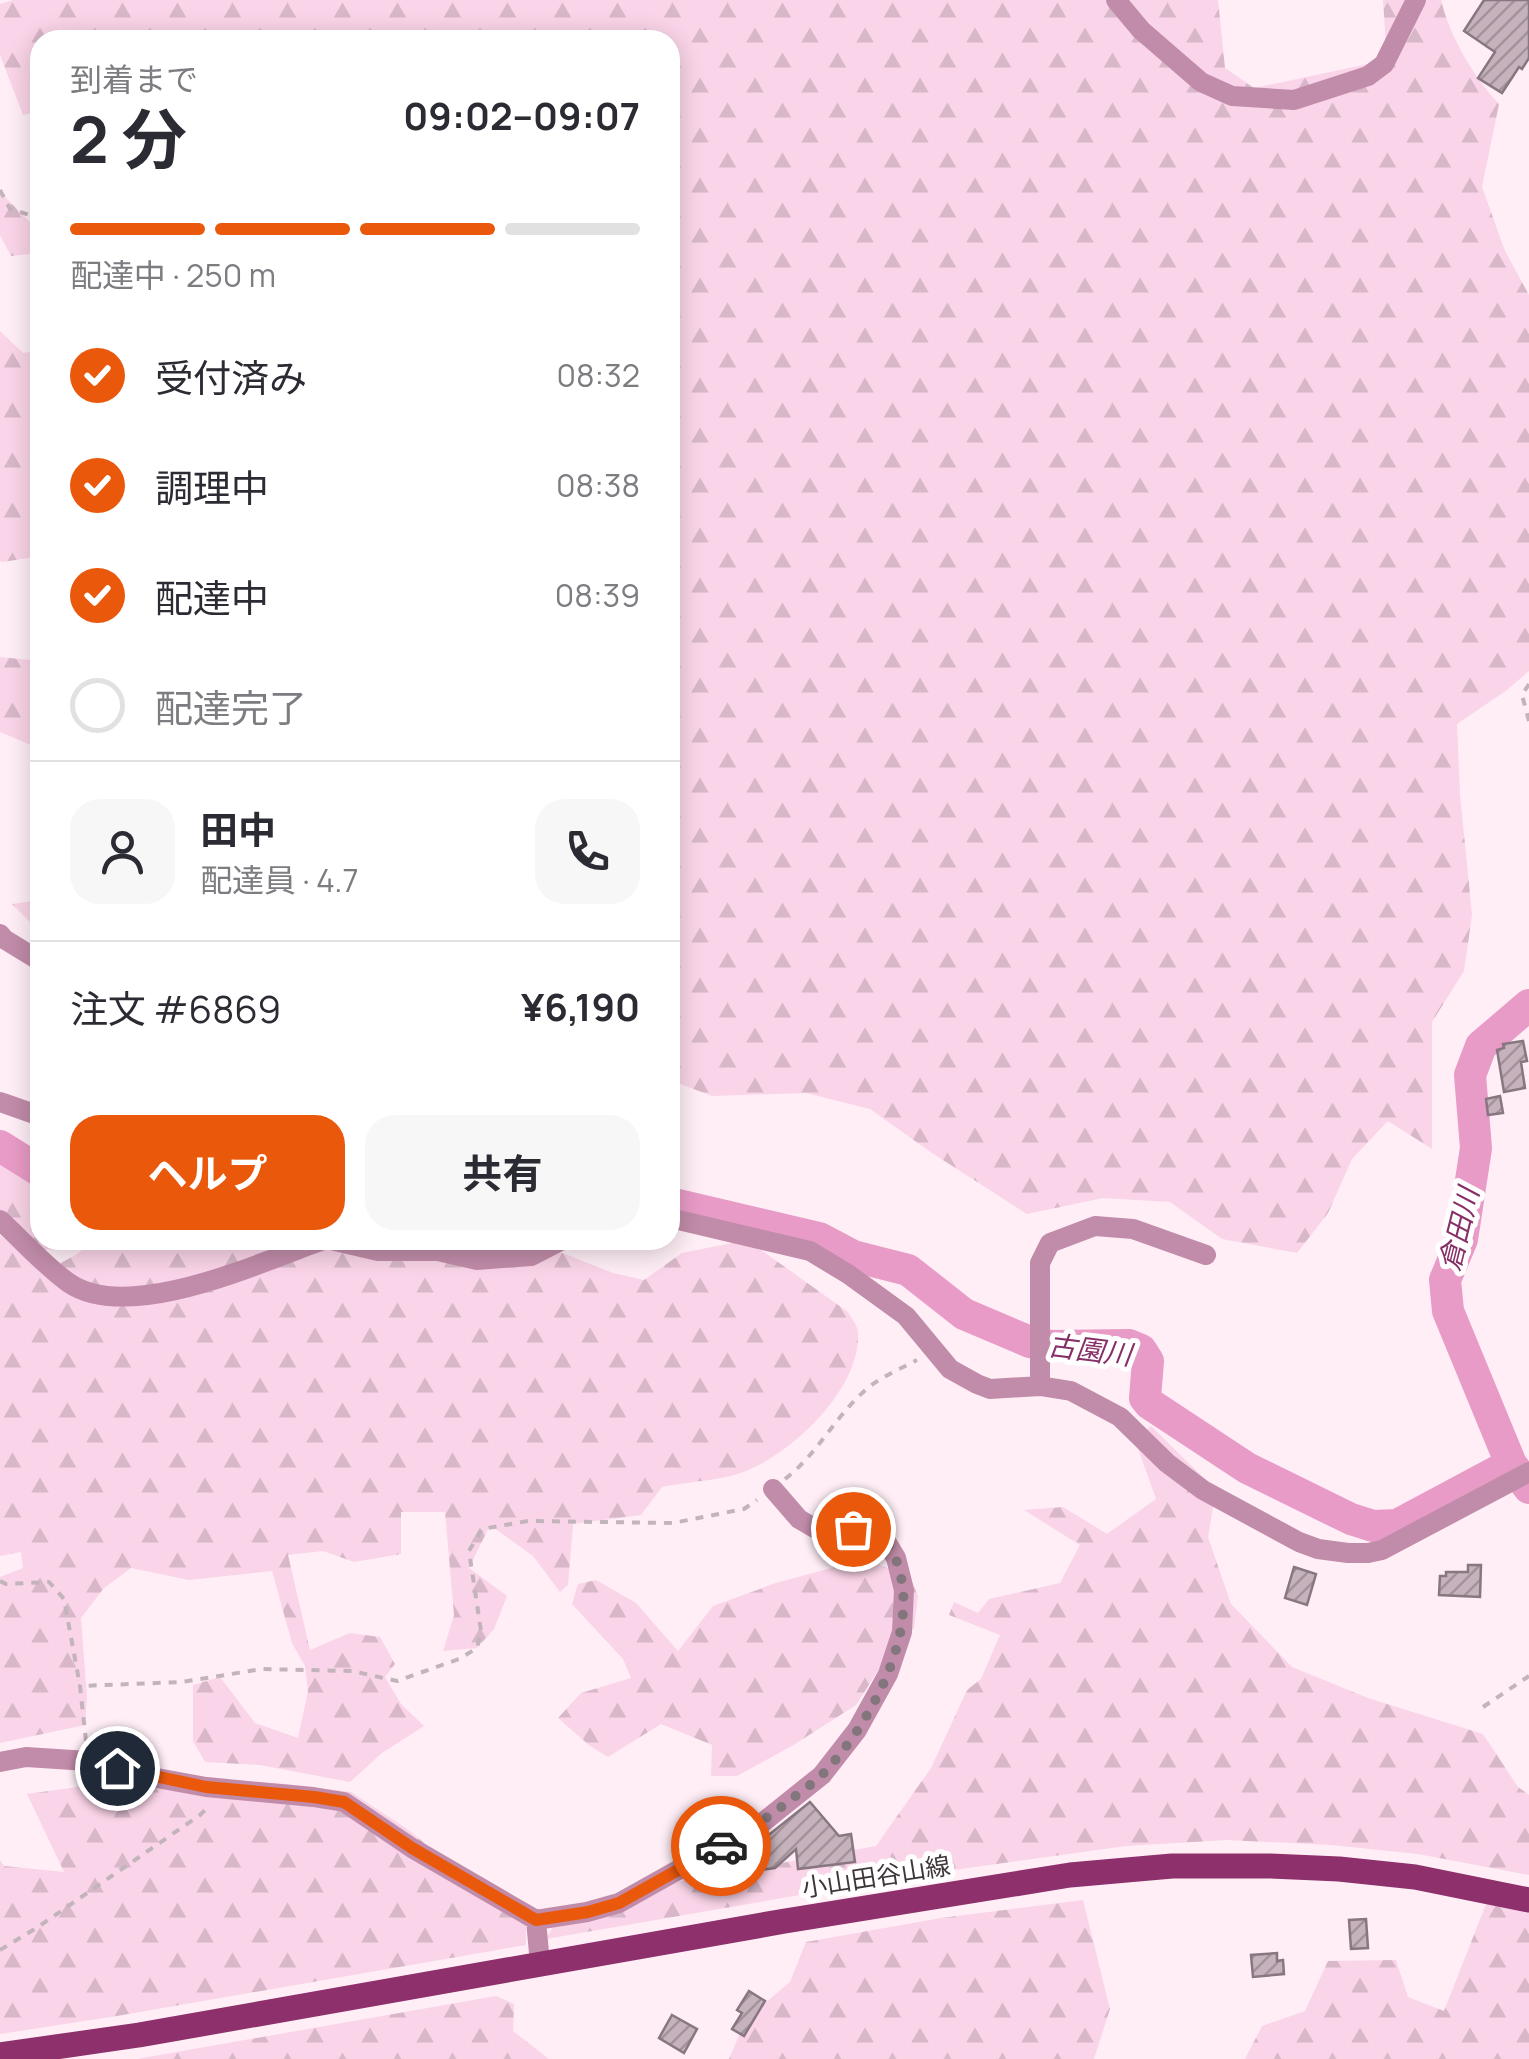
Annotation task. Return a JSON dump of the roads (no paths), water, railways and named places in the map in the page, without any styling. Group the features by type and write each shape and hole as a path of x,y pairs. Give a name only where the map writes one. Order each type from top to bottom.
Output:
{"main road":[{"name":"小山田谷山線","path":"0,2055 139,2035 785,1921 1051,1878 1144,1868 1339,1868 1415,1877 1529,1900"}],"street":[{"path":"1116,0 1141,30 1201,82 1232,96 1294,100 1368,76 1384,64 1416,0"},
{"path":"0,934 30,954"},
{"path":"0,1102 30,1112"},
{"path":"0,1220 30,1247"},
{"path":"680,1220 819,1256 906,1316 950,1369 990,1389 1040,1386 1071,1391 1120,1417 1168,1464 1204,1490 1318,1549 1348,1553 1382,1550 1529,1472"},
{"path":"1040,1386 1040,1263 1050,1243 1095,1226 1133,1229 1206,1255"},
{"path":"33,1250 71,1284 108,1298 190,1288 298,1250"},
{"path":"373,1250 438,1250 477,1260 531,1256 543,1250"},
{"path":"0,1762 26,1757 88,1761 146,1776 225,1789 344,1802 412,1848 536,1920 619,1903 762,1823 822,1776 857,1730 888,1674 902,1632 904,1590 888,1543 875,1534 853,1529 816,1528 799,1519 773,1488"},
{"path":"536,1920 540,1964"}],"waterway":[{"name":"倉田川","path":"1529,1005 1481,1046 1470,1075 1476,1148 1462,1239 1445,1280 1448,1311 1511,1464 1529,1488"},
{"name":"古園川","path":"0,1146 30,1165"},
{"name":"古園川","path":"680,1205 819,1238 853,1256 908,1270 964,1314 1030,1342 1051,1346 1129,1345 1141,1350 1148,1361 1145,1398 1150,1404 1247,1468 1373,1526 1397,1525 1511,1464"}]}
